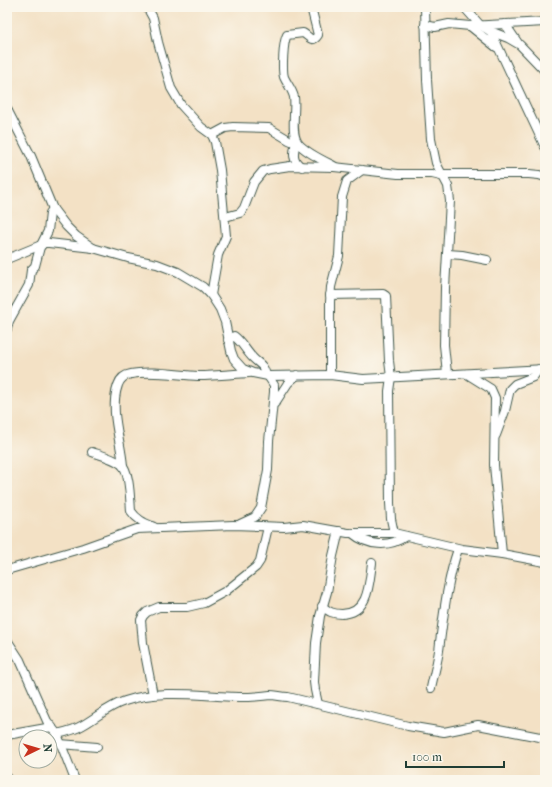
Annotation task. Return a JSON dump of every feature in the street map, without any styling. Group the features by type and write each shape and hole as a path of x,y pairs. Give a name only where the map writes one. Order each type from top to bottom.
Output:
{"street":[{"path":"147,7 153,18 171,88 181,105 201,127 212,135 220,170 226,238 218,255 211,295"},
{"path":"302,167 297,164 294,157 297,144 294,98 284,75 283,52 288,34 303,33 310,39 318,36 318,29 311,7"},
{"path":"425,7 426,80 431,139 436,160 448,186 450,201 445,288 444,345 447,374"},
{"path":"464,7 480,25 520,45"},
{"path":"425,25 435,27 449,24 470,26 545,22"},
{"path":"505,24 520,45 545,71"},
{"path":"470,26 497,47"},
{"path":"490,31 536,130 545,146"},
{"path":"7,109 31,156 53,209 76,236 93,248"},
{"path":"212,135 225,128 262,127 273,130 337,167"},
{"path":"225,217 240,213 244,208 254,182 263,171 278,167 337,167 398,174 432,174 443,176 529,174 545,177"},
{"path":"330,375 330,294 339,256 342,197 348,181 362,170"},
{"path":"7,329 9,321 29,285 31,270 35,266 40,246 48,231 50,213 53,209"},
{"path":"7,259 44,243 49,243 93,248 156,264 178,272 198,284 211,295 220,309 225,322 232,355 237,364 243,369 253,373"},
{"path":"448,254 488,260"},
{"path":"330,294 386,295 391,377 389,391 389,471 391,519 394,533"},
{"path":"228,340 234,336 237,338 254,359 264,367 267,375 274,385 274,405 269,441 268,470 260,512 255,517 238,525"},
{"path":"155,528 134,516 131,511 127,476 123,466 114,402 118,383 124,376 138,373 212,376 253,373 267,375 330,375 363,379 542,369"},
{"path":"494,440 510,389 515,384 534,377 542,369"},
{"path":"466,374 491,389 493,392 494,465 502,554"},
{"path":"274,405 288,382 297,375"},
{"path":"92,452 115,460 123,466"},
{"path":"7,570 83,548 137,529 238,525 284,527 303,525 339,532 394,533 458,548 545,562"},
{"path":"153,695 143,643 141,620 147,612 159,607 187,607 204,603 226,591 256,567 260,561 268,527"},
{"path":"318,704 314,686 314,655 322,606 327,592 339,532"},
{"path":"352,533 365,541 384,544 399,541 406,536"},
{"path":"431,688 440,643 442,620 454,559 458,548"},
{"path":"322,606 329,612 336,614 352,613 362,606 367,591 372,563"},
{"path":"7,640 20,660 52,727 7,735"},
{"path":"58,734 74,730 113,706 126,700 153,695 210,694 246,697 271,695 288,697 408,726 444,732 478,725 545,738"},
{"path":"58,737 75,780"},
{"path":"60,744 97,746"}]}
